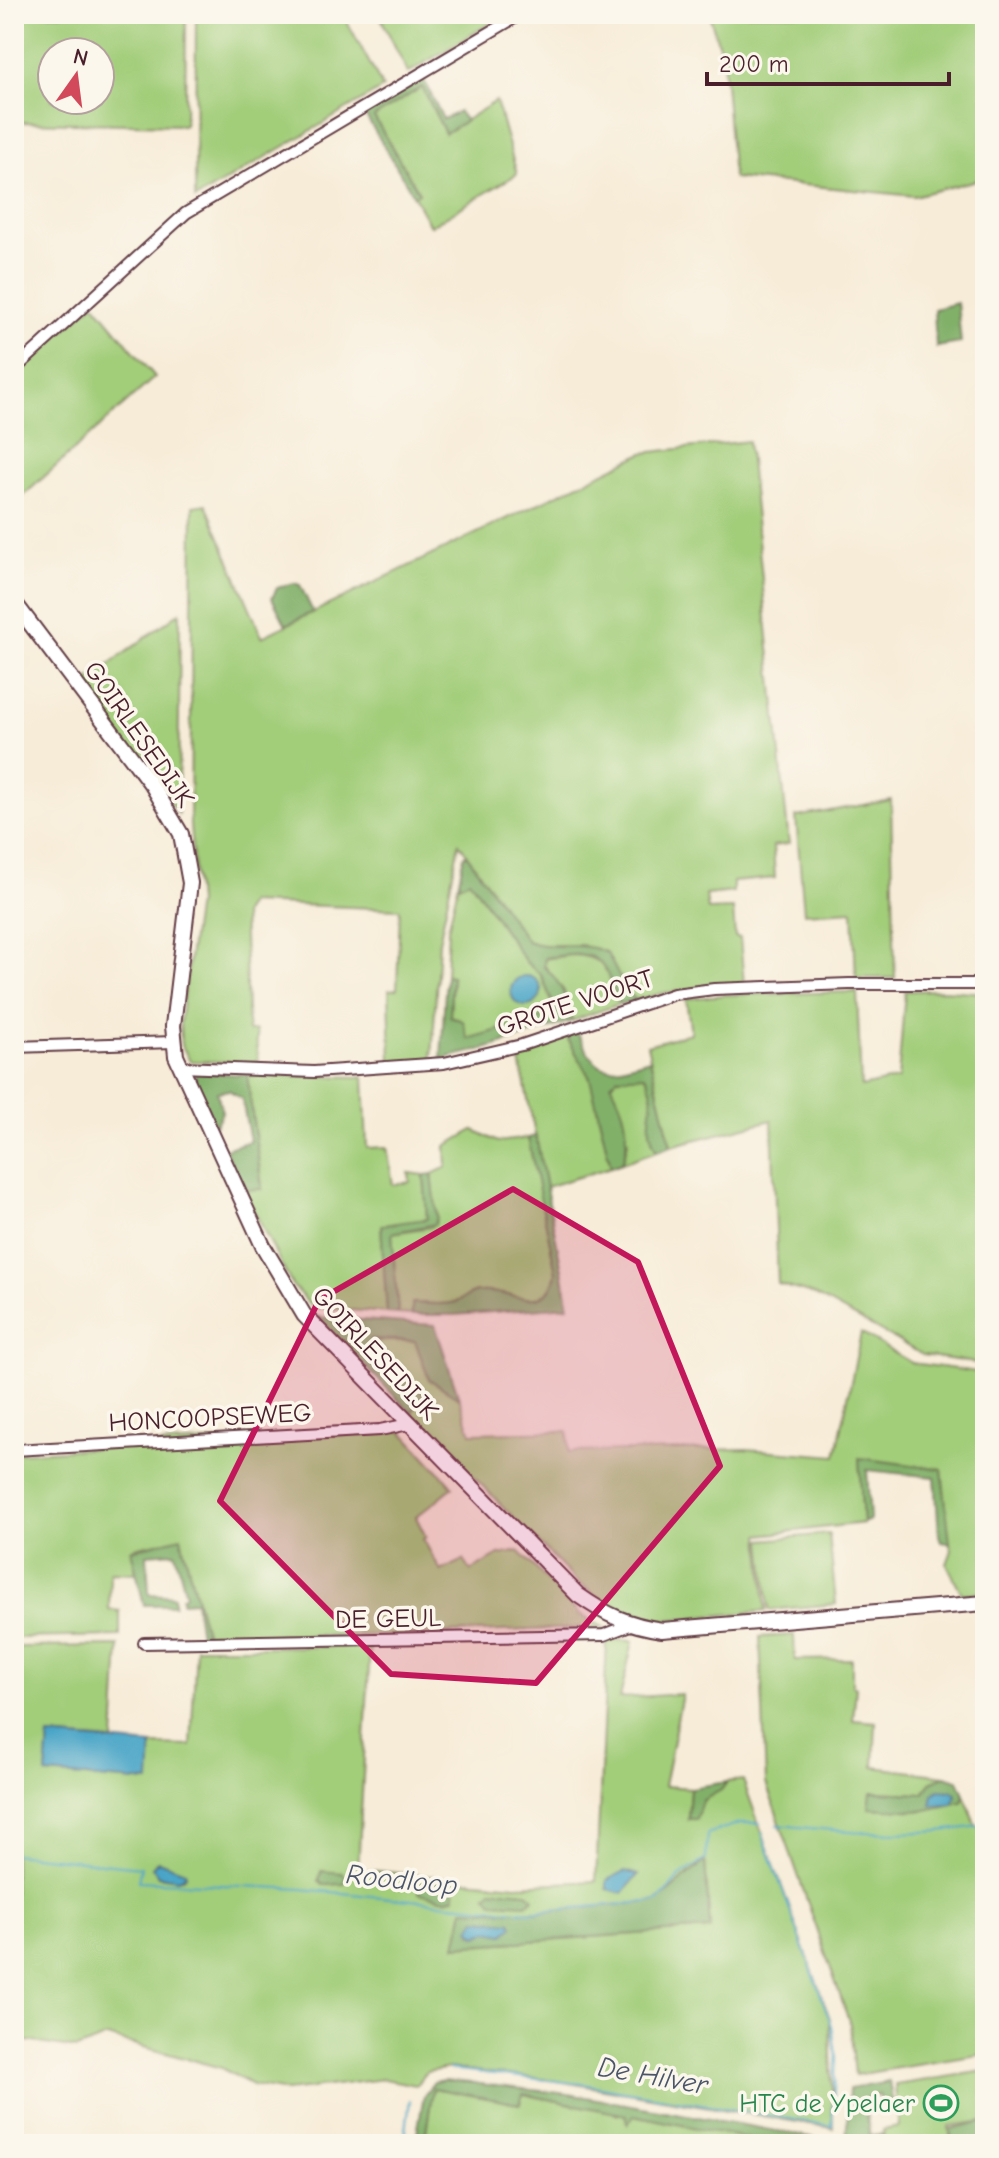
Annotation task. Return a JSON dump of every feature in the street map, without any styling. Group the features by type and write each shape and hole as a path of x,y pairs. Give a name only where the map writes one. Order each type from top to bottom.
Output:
{"street":[{"path":"14,370 186,213 521,14"},
{"name":"GOIRLESEDIJK","path":"14,602 152,785 181,834 190,883 174,1042 181,1067 279,1278 304,1315 409,1424 578,1595 601,1612 630,1625 662,1630 985,1603"},
{"name":"GROTE VOORT","path":"181,1067 314,1072 444,1063 522,1045 674,994 714,989 849,984 985,984"},
{"path":"14,1047 174,1042"},
{"name":"HONCOOPSEWEG","path":"14,1450 380,1430 409,1424"},
{"name":"DE GEUL","path":"144,1643 604,1635 630,1625"}],"highlighted area":[{"path":"513,1189 638,1262 720,1466 536,1683 391,1674 220,1501 319,1300"}],"green space":[{"path":"14,14 186,14 185,125 14,122"},
{"path":"196,14 343,14 383,88 195,199"},
{"path":"379,14 505,14 408,73"},
{"path":"709,14 985,14 985,178 914,196 733,178 723,59"},
{"path":"423,78 443,119 459,112 466,121 445,133 422,87 374,117 419,193 414,196 364,113"},
{"path":"422,87 445,133 496,101 517,174 430,226 414,196 419,193 374,117"},
{"path":"94,303 155,377 14,504 14,375"},
{"path":"957,303 961,343 936,347 934,309"},
{"path":"748,441 789,844 773,846 775,878 733,882 733,892 706,895 708,910 733,909 735,937 740,938 744,984 663,993 636,1000 626,990 623,980 583,945 537,945 527,941 459,843 439,942 432,1059 391,1063 389,990 397,989 400,909 249,903 243,914 248,1031 256,1031 258,1062 190,1061 181,1044 180,1022 197,903 190,825 193,506 206,504 262,637 643,453"},
{"path":"294,583 300,585 313,612 286,625 272,598 277,588"},
{"path":"180,612 178,813 83,684"},
{"path":"891,800 895,978 856,978 853,910 804,913 796,817"},
{"path":"464,855 467,855 527,941 587,947 607,953 626,990 636,1000 619,1004 602,965 596,959 577,955 545,958 544,967 562,991 572,1021 488,1048 441,1059 446,975 452,976 450,1016 463,1021 468,1039 557,1013 541,975 526,962 470,880 458,885"},
{"path":"469,879 526,962 541,975 557,1014 467,1039 458,1018 450,1016 452,976 446,975 448,929 458,885","holes":["523,977 530,977 533,1004 522,1005 513,998 514,983"]},
{"path":"570,955 592,959 605,968 619,1004 572,1021 564,991 542,962 544,959"},
{"path":"905,991 985,993 985,1273 980,1274 981,1295 985,1296 982,1364 923,1355 815,1295 778,1284 772,1120 671,1146 647,1045 691,1033 686,999 725,995 857,992 861,1087 898,1079"},
{"path":"577,1031 591,1057 604,1067 623,1067 650,1059 671,1146 657,1151 652,1139 652,1095 645,1075 618,1077 611,1084 620,1103 627,1133 622,1163 611,1167 590,1078 566,1035"},
{"path":"566,1035 590,1078 611,1167 546,1187 518,1051"},
{"path":"195,1072 247,1075 262,1189 243,1190 225,1149 250,1141 242,1099 229,1090 217,1092 222,1112 215,1126 196,1085"},
{"path":"641,1072 651,1088 651,1129 657,1151 622,1163 628,1142 611,1079"},
{"path":"247,1075 364,1077 367,1148 387,1147 393,1185 410,1182 409,1173 424,1175 427,1219 381,1226 387,1313 312,1307 292,1285 243,1190 262,1186"},
{"path":"474,1130 498,1142 528,1138 556,1272 552,1286 536,1298 476,1292 451,1303 412,1303 412,1315 398,1314 392,1233 431,1227 437,1217 432,1174 447,1167 446,1146"},
{"path":"536,1136 569,1306 454,1315 412,1315 412,1303 451,1303 479,1292 536,1298 552,1286 556,1272 528,1138"},
{"path":"432,1174 437,1217 435,1224 392,1233 398,1314 387,1313 381,1225 427,1219 424,1175"},
{"path":"317,1317 435,1325 459,1398 429,1379 415,1341 370,1339 425,1394 411,1413"},
{"path":"861,1333 912,1363 985,1373 985,1592 962,1594 947,1564 952,1550 947,1536 942,1469 859,1459 863,1523 760,1535 766,1611 664,1620 624,1612 576,1581 411,1413 425,1394 369,1341 416,1341 429,1379 459,1398 471,1433 568,1431 569,1452 746,1449 836,1456"},
{"path":"402,1431 453,1487 416,1517 426,1537 423,1539 441,1571 464,1560 471,1571 499,1555 519,1551 579,1614 603,1627 405,1635 206,1636 181,1538 133,1548 136,1573 110,1572 109,1610 120,1611 120,1636 14,1638 14,1453"},
{"path":"859,1458 942,1469 950,1543 941,1542 939,1535 935,1477 867,1470 870,1520 863,1523"},
{"path":"829,1534 836,1604 769,1610 762,1540"},
{"path":"181,1537 206,1636 200,1636 195,1601 182,1602 186,1594 175,1552 147,1554 149,1594 174,1596 174,1605 144,1605 131,1550"},
{"path":"794,1635 795,1660 852,1659 852,1686 856,1687 853,1720 876,1722 874,1767 945,1776 931,1782 924,1794 871,1792 962,1802 964,1794 976,1826 985,1825 985,2054 855,2075 850,2024 766,1783 760,1637"},
{"path":"607,1640 633,1641 620,1698 682,1694 664,1786 690,1788 688,1819 708,1795 721,1790 727,1782 743,1780 830,2019 833,2128 551,2080 450,2068 427,2072 416,2085 384,2079 287,2091 252,2085 221,2068 107,2037 77,2049 14,2039 14,1647 119,1646 114,1741 49,1736 46,1774 149,1782 152,1745 191,1746 196,1647 370,1647 358,1869 516,1885 596,1881","holes":["158,1861 181,1870 183,1878 158,1876 155,1863","705,1861 710,1929 457,1946 513,1913 657,1901"]},
{"path":"945,1776 958,1780 964,1794 962,1802 922,1811 869,1808 871,1792 924,1794 931,1782"},
{"path":"727,1782 721,1790 702,1801 696,1819 688,1819 690,1788"},
{"path":"705,1861 710,1929 456,1946 464,1909 538,1912 657,1901","holes":["501,1922 511,1922 504,1934 488,1931 477,1936 472,1933"]},
{"path":"321,1871 342,1873 346,1877 344,1884 323,1885 319,1881"},
{"path":"426,1881 453,1885 455,1897 446,1899 419,1893 419,1884"},
{"path":"493,1889 527,1892 534,1898 527,1904 493,1902 487,1895"},
{"name":"HTC de Ypelaer","path":"985,2071 985,2121 949,2126 951,2144 857,2144 856,2141 884,2138 883,2130 899,2127 895,2085"},
{"path":"444,2080 569,2094 833,2141 833,2144 774,2144 634,2115 628,2124 626,2115 523,2094 520,2104 433,2088 424,2144 415,2144 424,2095 434,2082"},
{"path":"889,2082 893,2104 883,2105 879,2095 863,2099 870,2135 883,2134 883,2139 846,2144 849,2089"},
{"path":"433,2088 520,2104 522,2094 627,2115 628,2123 633,2115 774,2144 424,2144"},
{"path":"985,2121 985,2144 968,2141 952,2144 950,2129"}],"water":[{"path":"526,976 532,977 540,985 540,997 532,1005 526,1006 520,1005 512,997 511,991 512,985 520,977"},
{"path":"49,1736 152,1745 150,1782 46,1774"},
{"path":"938,1790 952,1791 956,1795 953,1804 931,1805 933,1795"},
{"path":"158,1861 185,1871 186,1875 178,1879 158,1876 152,1867"},
{"path":"625,1871 638,1875 623,1893 607,1889 607,1880"},
{"path":"476,1919 511,1922 513,1926 504,1934 488,1931 477,1936 470,1929"}],"waterway":[{"name":"Roodloop","path":"14,1854 141,1867 138,1881 302,1889 529,1912 658,1901 680,1876 706,1859 707,1834 740,1823 760,1823"},
{"name":"Roodloop","path":"778,1825 907,1833 985,1825"},
{"name":"De Hilver","path":"449,2069 583,2084 832,2126 836,2056 832,2026 762,1833"},
{"name":"De Hilver","path":"404,2144 410,2100"}],"place":[{"name":"HTC de Ypelaer","path":"941,2103"}]}
